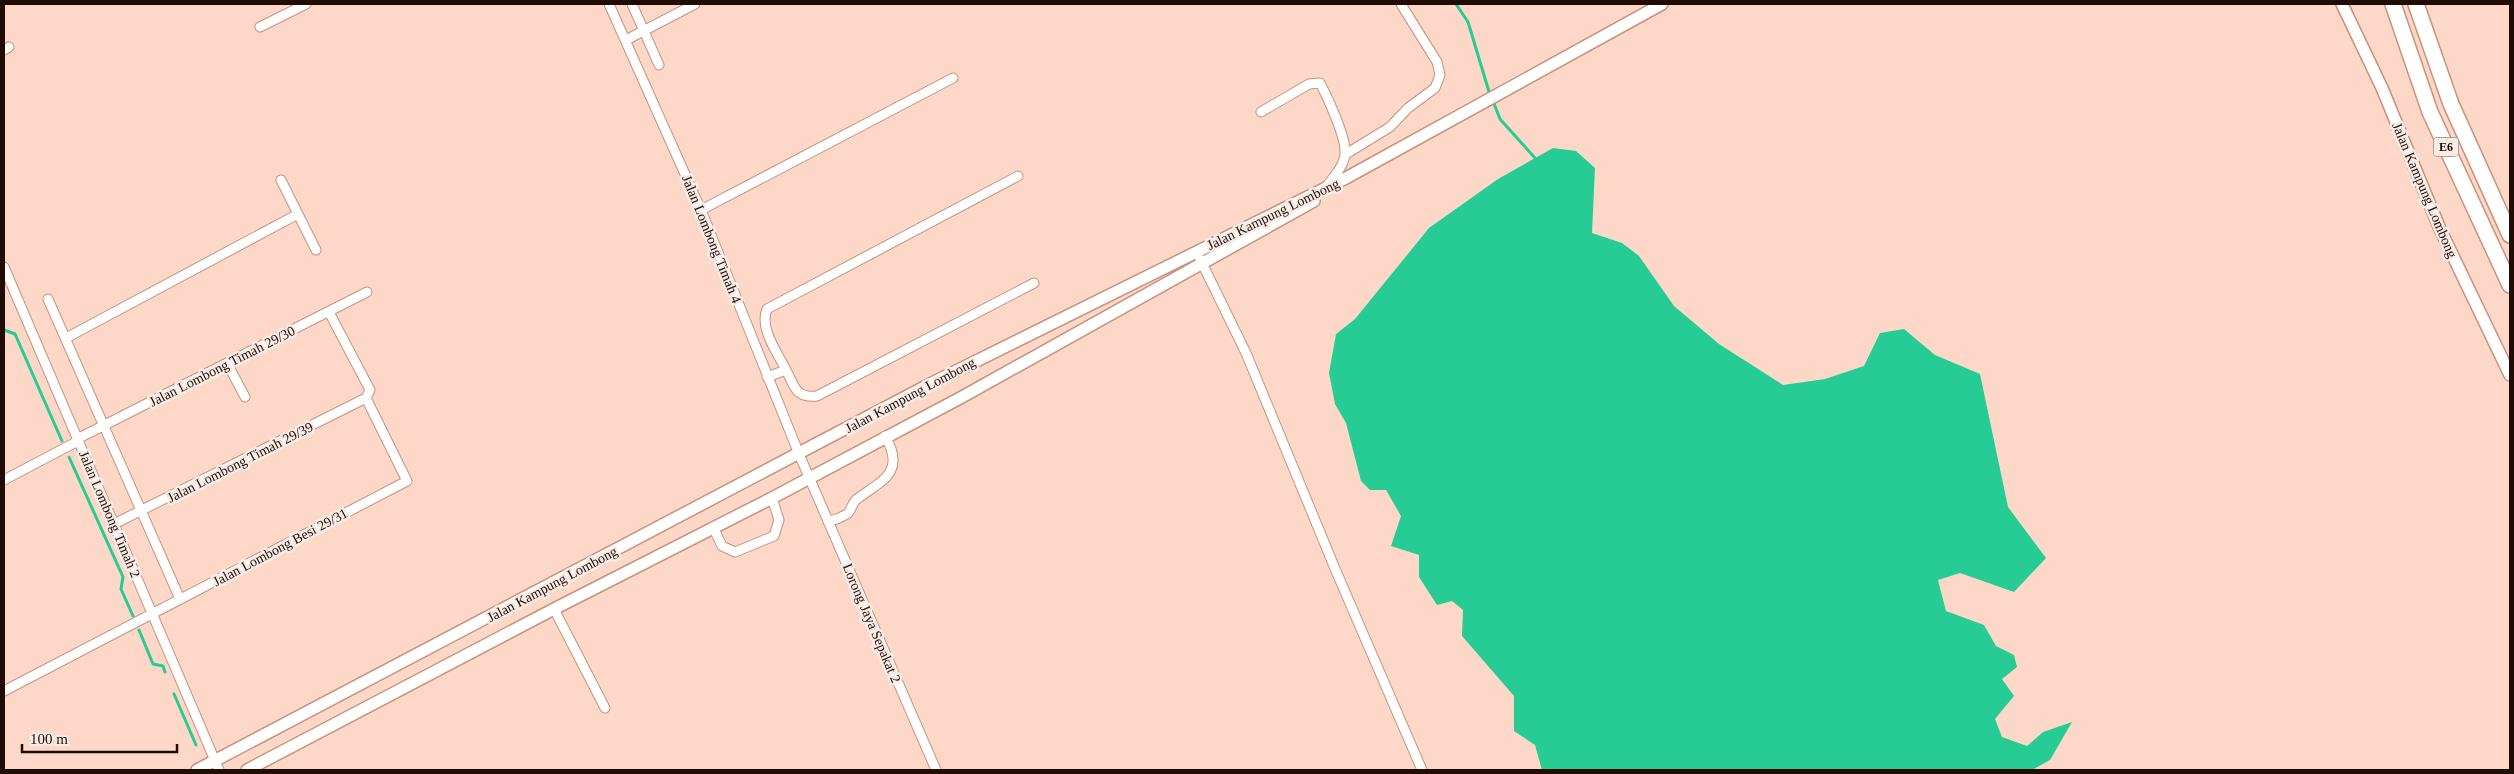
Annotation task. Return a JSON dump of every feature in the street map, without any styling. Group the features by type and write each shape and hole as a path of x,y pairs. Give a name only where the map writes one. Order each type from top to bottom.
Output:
{"highway":[{"name":"E6","path":"2394,4 2430,112 2510,285"},
{"name":"E6","path":"2416,4 2451,104 2510,235"}],"street":[{"path":"260,27 303,4"},
{"name":"Jalan Lombong Timah 4","path":"609,4 701,210 809,477"},
{"path":"632,4 659,65"},
{"path":"626,40 695,4"},
{"path":"1326,187 1340,169 1346,154 1390,127 1408,108 1435,88 1440,75 1437,62 1401,4"},
{"path":"1346,178 1469,112 1662,4"},
{"name":"Jalan Kampung Lombong","path":"2342,4 2382,88 2440,229 2510,376"},
{"path":"701,210 953,78"},
{"path":"1261,112 1309,84 1320,83 1332,104 1346,154"},
{"path":"1018,176 767,309 764,317 765,327 799,394 805,397 818,396 1034,283"},
{"name":"Jalan Kampung Lombong","path":"198,770 217,766 930,384 1346,178"},
{"name":"Jalan Kampung Lombong","path":"247,770 554,609 772,498 962,396 1316,200 1346,178"},
{"path":"282,180 316,250"},
{"path":"66,338 298,214"},
{"path":"1196,252 1246,353 1336,572 1422,770"},
{"name":"Jalan Lombong Timah 2","path":"4,269 217,766"},
{"name":"Jalan Lombong Timah 29/30","path":"4,480 104,426 367,292"},
{"path":"48,299 143,511 180,599"},
{"path":"329,312 370,390 366,398"},
{"path":"227,363 245,397"},
{"path":"767,377 786,370"},
{"name":"Jalan Lombong Besi 29/31","path":"4,691 152,612 407,481 366,398"},
{"name":"Jalan Lombong Timah 29/39","path":"114,524 366,398"},
{"path":"828,522 848,514 855,501 888,478 893,464 893,455 886,436"},
{"name":"Lorong Jaya Sepakat 2","path":"809,477 936,770"},
{"path":"713,527 722,546 735,552 774,536 779,520 772,498"},
{"path":"554,609 606,708"}],"shaded area":[{"path":"1553,148 1576,151 1595,168 1592,233 1622,243 1639,256 1674,306 1719,344 1783,385 1825,379 1864,366 1880,333 1904,329 1935,355 1980,374 2008,507 2046,558 2014,592 1960,573 1938,580 1946,611 1984,625 1996,646 2014,655 2017,667 2002,679 2014,696 1995,719 2002,737 2027,746 2043,732 2072,722 2050,760 2032,770 1542,770 1535,745 1514,731 1514,696 1462,636 1463,610 1452,601 1437,605 1419,577 1419,555 1391,546 1401,516 1386,490 1370,490 1361,481 1346,423 1335,404 1329,373 1336,334 1355,319 1429,228 1498,179"}],"waterway":[{"path":"1456,4 1468,22 1490,95"},
{"path":"1493,101 1500,119 1535,158"},
{"path":"4,330 15,334 62,441"},
{"path":"69,457 123,577 121,589 133,616"},
{"path":"139,630 153,664 163,666 165,672"},
{"path":"174,694 196,745"}]}
